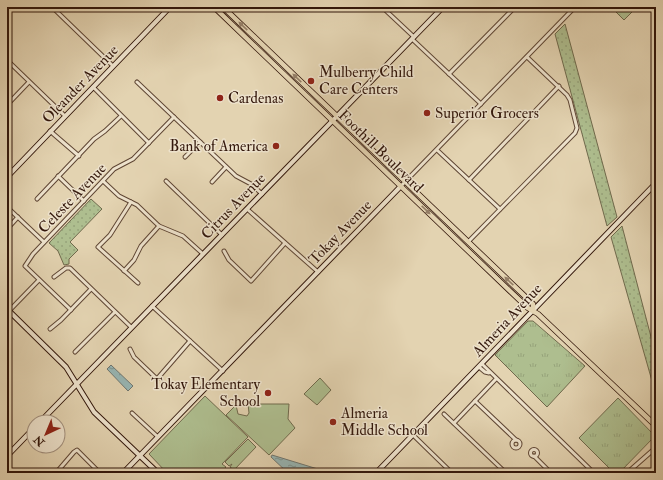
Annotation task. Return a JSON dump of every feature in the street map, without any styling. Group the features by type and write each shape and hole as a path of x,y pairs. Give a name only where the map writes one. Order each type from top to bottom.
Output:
{"main road":[{"name":"Foothill Boulevard","path":"214,7 255,47 405,182 533,304 533,310"},
{"name":"Foothill Boulevard","path":"223,7 281,63 401,186 528,308 533,310 656,426"},
{"path":"255,47 260,47 276,62 281,63"}],"street":[{"path":"7,13 13,7"},
{"path":"52,7 113,66"},
{"name":"Oleander Avenue","path":"7,177 170,7"},
{"path":"382,7 480,104"},
{"name":"Citrus Avenue","path":"48,414 443,7"},
{"path":"450,74 515,7"},
{"name":"Tokay Avenue","path":"123,473 401,186 438,150 480,104 575,7"},
{"path":"468,242 575,133 578,128 570,100 559,86 527,57"},
{"path":"7,60 65,116"},
{"path":"7,105 29,82"},
{"path":"137,82 236,176 251,184 262,194"},
{"path":"469,180 559,86"},
{"path":"93,87 149,143"},
{"path":"37,198 121,116"},
{"name":"Celeste Avenue","path":"38,280 25,266 44,242 114,169 133,159 174,117"},
{"path":"50,131 79,156"},
{"path":"185,157 200,142"},
{"path":"438,150 500,209"},
{"path":"212,182 226,167"},
{"path":"58,176 84,201"},
{"path":"103,181 119,196 131,202 159,226 183,236 203,254"},
{"path":"166,181 222,235"},
{"name":"Almeria Avenue","path":"376,473 656,183"},
{"path":"131,202 110,235 98,247 138,283"},
{"path":"7,207 44,242"},
{"path":"248,209 318,272"},
{"path":"7,229 18,218"},
{"path":"124,271 134,260 141,246 159,226"},
{"path":"224,251 229,260 251,281 286,243"},
{"path":"54,277 66,268 70,268 131,327"},
{"path":"70,310 38,280 8,311 66,367 78,383 87,404 94,412 158,473"},
{"path":"50,329 91,289"},
{"path":"152,306 223,371"},
{"path":"75,352 115,312"},
{"path":"130,349 134,357 157,379 190,341"},
{"path":"480,365 485,372 489,373 496,379 594,473"},
{"path":"454,423 496,379"},
{"path":"475,401 516,440"},
{"path":"132,413 158,437"},
{"path":"444,414 506,473"},
{"path":"413,435 452,473"},
{"path":"7,456 26,436"},
{"path":"56,473 66,460 77,450 100,473"},
{"path":"627,473 652,451"},
{"path":"534,456 551,473"}],"green space":[{"path":"611,7 637,7 624,20"},
{"path":"565,24 617,217 607,226 555,34"},
{"path":"91,199 102,209 70,242 78,250 69,259 69,264 64,265 58,251 49,243"},
{"path":"622,226 656,356 656,395 611,237"},
{"path":"528,321 533,321 585,366 547,407 495,355"},
{"path":"320,378 331,390 317,405 304,394"},
{"path":"205,396 248,437 222,464 226,467 222,471 219,469 214,473 167,473 149,454"},
{"path":"618,398 655,436 619,473 614,473 579,438"},
{"path":"248,404 289,404 288,419 295,428 269,455 226,415 236,405 238,414 247,416 249,413"},
{"path":"248,439 256,447 234,470 230,467 232,464 229,466 225,462"}],"water":[{"path":"111,365 133,386 128,391 107,369"},
{"path":"272,455 328,473 288,473 271,457"}],"place":[{"name":"Mulberry Child Care Centers","path":"311,81"},
{"name":"Cardenas","path":"220,98"},
{"name":"Superior Grocers","path":"427,113"},
{"name":"Bank of America","path":"276,146"},
{"name":"Tokay Elementary School","path":"268,393"},
{"name":"Almeria Middle School","path":"333,422"}]}
